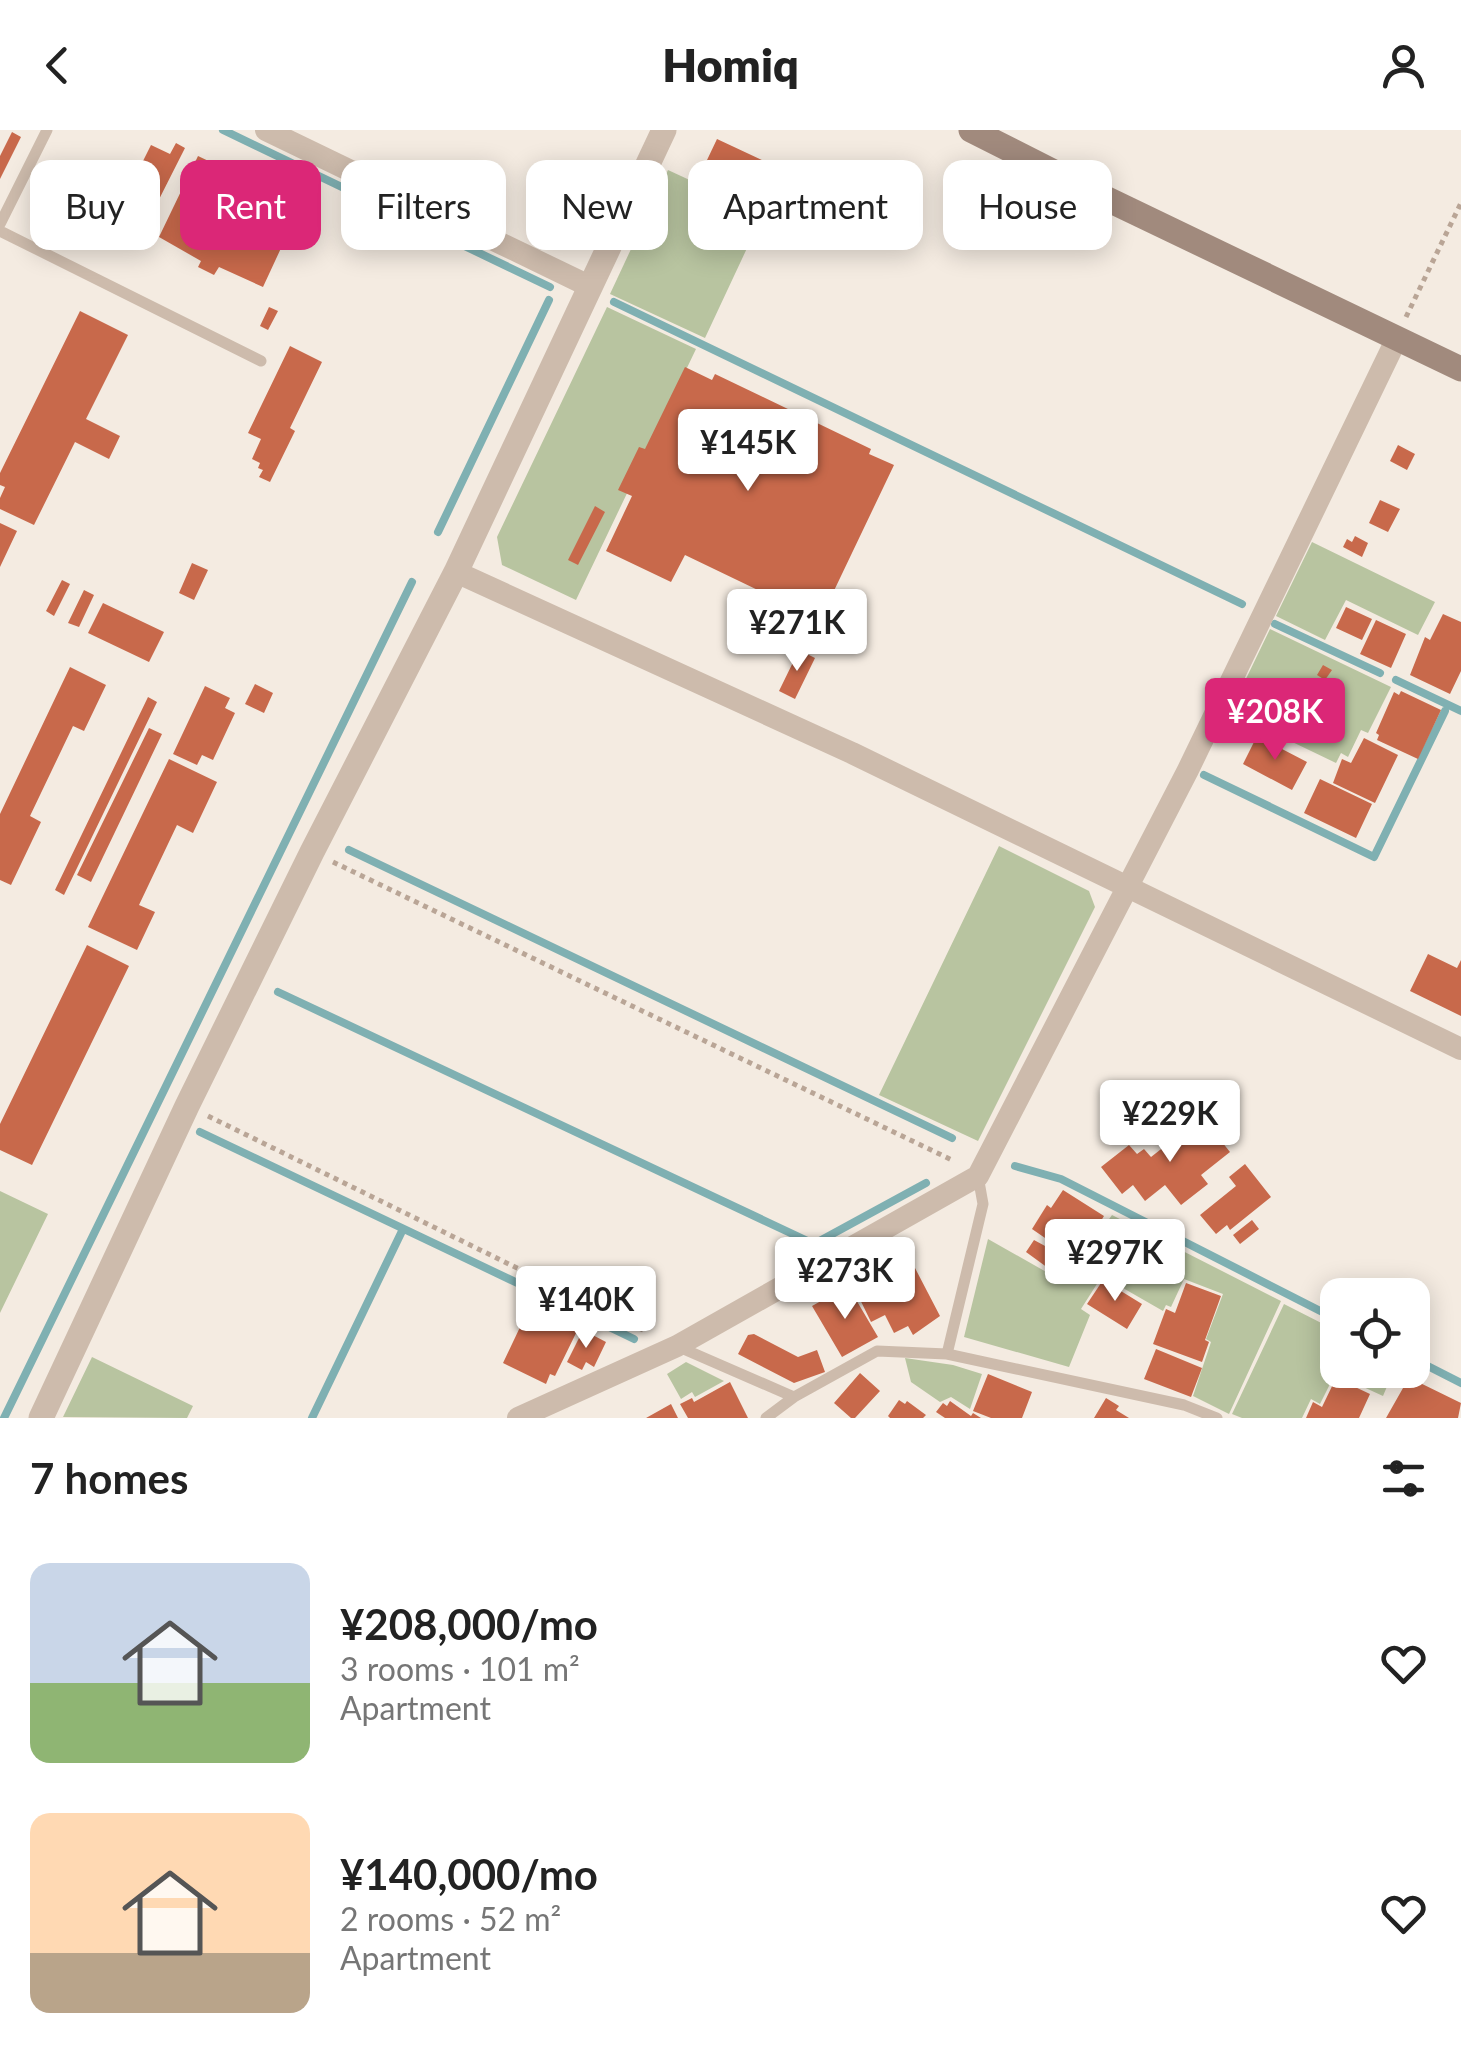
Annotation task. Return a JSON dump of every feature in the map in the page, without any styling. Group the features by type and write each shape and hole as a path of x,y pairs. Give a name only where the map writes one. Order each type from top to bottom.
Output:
{"main road":[{"path":"971,130 1461,370"}],"street":[{"path":"266,130 591,287"},
{"path":"41,1418 312,852 456,572 664,130"},
{"path":"518,1418 677,1346 978,1176 1197,752 1396,338"},
{"path":"456,572 852,753 1461,1049"}],"lane":[{"path":"46,130 0,228 261,361"},
{"path":"947,1354 983,1204 978,1176"},
{"path":"677,1346 794,1397"},
{"path":"766,1418 794,1397 877,1350 947,1354 1184,1405 1217,1418"}],"path":[{"path":"1396,338 1461,203"},
{"path":"312,852 944,1155 978,1176"},
{"path":"188,1106 677,1346"}],"green space":[{"path":"668,170 688,179 688,250 746,250 705,338 610,294 631,250 668,250"},
{"path":"607,307 696,349 576,600 502,565 497,537"},
{"path":"1312,542 1435,602 1418,635 1346,600 1325,640 1276,616"},
{"path":"1270,629 1391,687 1368,733 1361,730 1348,757 1341,753 1336,763 1230,712"},
{"path":"999,846 1089,891 1095,907 978,1141 879,1095"},
{"path":"0,1191 48,1214 0,1313"},
{"path":"1112,1215 1281,1301 1229,1414 1193,1396 1211,1342 1206,1339 1223,1294 1184,1279 1171,1307 1166,1305 1163,1311 1102,1276 1081,1309 1090,1315 1069,1367 964,1337 988,1239 1064,1282"},
{"path":"1284,1304 1320,1322 1320,1388 1328,1388 1320,1404 1311,1399 1302,1418 1242,1418 1232,1414"},
{"path":"92,1357 193,1406 187,1418 63,1417"},
{"path":"905,1358 982,1374 970,1409 951,1397 940,1402 911,1382"},
{"path":"686,1362 724,1381 695,1397 692,1392 681,1399 667,1374"},
{"path":"1366,1388 1386,1388 1383,1396"}],"building":[{"path":"12,132 21,137 0,179 0,156"},
{"path":"717,139 762,160 707,160"},
{"path":"176,143 185,148 160,197 160,160 144,160 151,145 170,154"},
{"path":"180,193 180,249 160,235"},
{"path":"182,250 280,250 263,287 219,267 214,275 198,267 201,261"},
{"path":"269,307 278,311 268,330 260,326"},
{"path":"80,311 128,335 86,419 120,436 109,459 75,442 34,525 0,509 5,487 0,485 0,473"},
{"path":"290,346 322,362 290,428 295,431 270,482 259,477 263,470 252,459 261,439 248,433"},
{"path":"685,367 712,380 715,374 871,449 869,454 894,465 820,620 685,555 671,582 606,551 632,496 618,490 639,447 645,449"},
{"path":"1398,445 1415,454 1407,470 1390,461"},
{"path":"1380,500 1400,509 1388,532 1369,523"},
{"path":"595,506 605,512 578,565 568,560"},
{"path":"0,523 17,531 0,567"},
{"path":"1355,536 1368,543 1362,557 1343,547 1347,539 1352,542"},
{"path":"192,563 208,570 194,600 179,593"},
{"path":"62,580 70,584 54,616 46,611"},
{"path":"84,590 94,595 79,627 68,623"},
{"path":"103,603 164,632 149,662 88,633"},
{"path":"1346,607 1372,619 1362,640 1336,628"},
{"path":"1443,614 1461,622 1461,671 1450,694 1410,675 1425,637 1430,640"},
{"path":"1376,620 1406,634 1391,668 1360,654"},
{"path":"799,650 815,658 795,699 779,691"},
{"path":"1323,665 1332,670 1325,680 1317,675"},
{"path":"70,667 106,685 84,731 73,726 30,816 41,822 11,885 0,880 0,814"},
{"path":"255,684 273,693 264,713 245,704"},
{"path":"205,686 230,698 225,708 235,713 213,760 202,755 197,765 173,754"},
{"path":"1401,691 1441,710 1418,759 1377,740 1376,733 1394,692 1399,695"},
{"path":"148,697 157,702 64,895 55,890"},
{"path":"149,728 162,734 91,882 77,875"},
{"path":"1257,736 1307,762 1292,790 1243,764"},
{"path":"1364,738 1398,755 1375,803 1333,783 1342,759 1351,763"},
{"path":"169,759 217,782 193,833 177,825 139,905 155,912 137,950 88,927"},
{"path":"1320,779 1372,804 1356,838 1304,813"},
{"path":"87,945 129,966 32,1165 0,1150 0,1124"},
{"path":"1428,954 1457,968 1461,960 1461,1016 1410,991"},
{"path":"1202,1117 1230,1152 1201,1175 1208,1184 1181,1205 1165,1185 1145,1201 1133,1185 1122,1194 1101,1167 1129,1145 1137,1154 1144,1149 1151,1157"},
{"path":"1245,1164 1271,1197 1230,1230 1227,1225 1216,1234 1200,1215 1236,1186 1229,1177"},
{"path":"1063,1190 1104,1216 1077,1260 1032,1229 1047,1205 1051,1208"},
{"path":"1252,1220 1259,1229 1240,1244 1233,1235"},
{"path":"1034,1240 1069,1259 1059,1276 1026,1252"},
{"path":"885,1255 891,1267 905,1260 910,1271 915,1268 940,1316 913,1335 908,1326 894,1333 885,1315 871,1322 851,1281 859,1277 856,1270"},
{"path":"573,1272 590,1279 587,1286 570,1279"},
{"path":"1103,1280 1142,1304 1127,1329 1087,1304"},
{"path":"1186,1283 1221,1296 1205,1340 1209,1342 1202,1362 1153,1344 1166,1309 1175,1313"},
{"path":"848,1286 878,1337 842,1357 812,1306"},
{"path":"531,1304 579,1327 555,1376 550,1374 546,1384 503,1363"},
{"path":"583,1330 606,1342 594,1367 586,1362 582,1370 567,1362"},
{"path":"754,1334 798,1357 817,1350 825,1372 794,1383 738,1354 748,1335"},
{"path":"1156,1349 1202,1368 1191,1397 1144,1379"},
{"path":"860,1373 880,1391 851,1418 834,1403"},
{"path":"988,1374 1032,1392 1022,1418 991,1418 973,1411"},
{"path":"730,1382 748,1418 688,1418 680,1404 692,1398 694,1402"},
{"path":"1331,1388 1357,1388 1370,1394 1359,1418 1306,1418 1313,1402 1322,1407"},
{"path":"1403,1388 1430,1388 1461,1403 1458,1418 1386,1418"},
{"path":"1106,1398 1119,1406 1116,1410 1129,1418 1094,1418"},
{"path":"899,1400 905,1404 907,1401 926,1415 890,1418"},
{"path":"950,1401 971,1416 973,1413 981,1418 945,1418 936,1412"},
{"path":"671,1404 678,1418 646,1418"}],"waterway":[{"path":"223,130 550,287"},
{"path":"438,532 549,300"},
{"path":"614,302 1242,604"},
{"path":"4,1418 412,582"},
{"path":"1275,624 1380,673"},
{"path":"1396,680 1461,711"},
{"path":"1204,775 1374,857 1445,711"},
{"path":"349,850 952,1138"},
{"path":"278,992 814,1244 926,1183"},
{"path":"200,1132 549,1298"},
{"path":"1015,1166 1061,1179 1320,1311"},
{"path":"312,1418 403,1229"},
{"path":"574,1310 634,1339"},
{"path":"1430,1367 1461,1383"}]}
